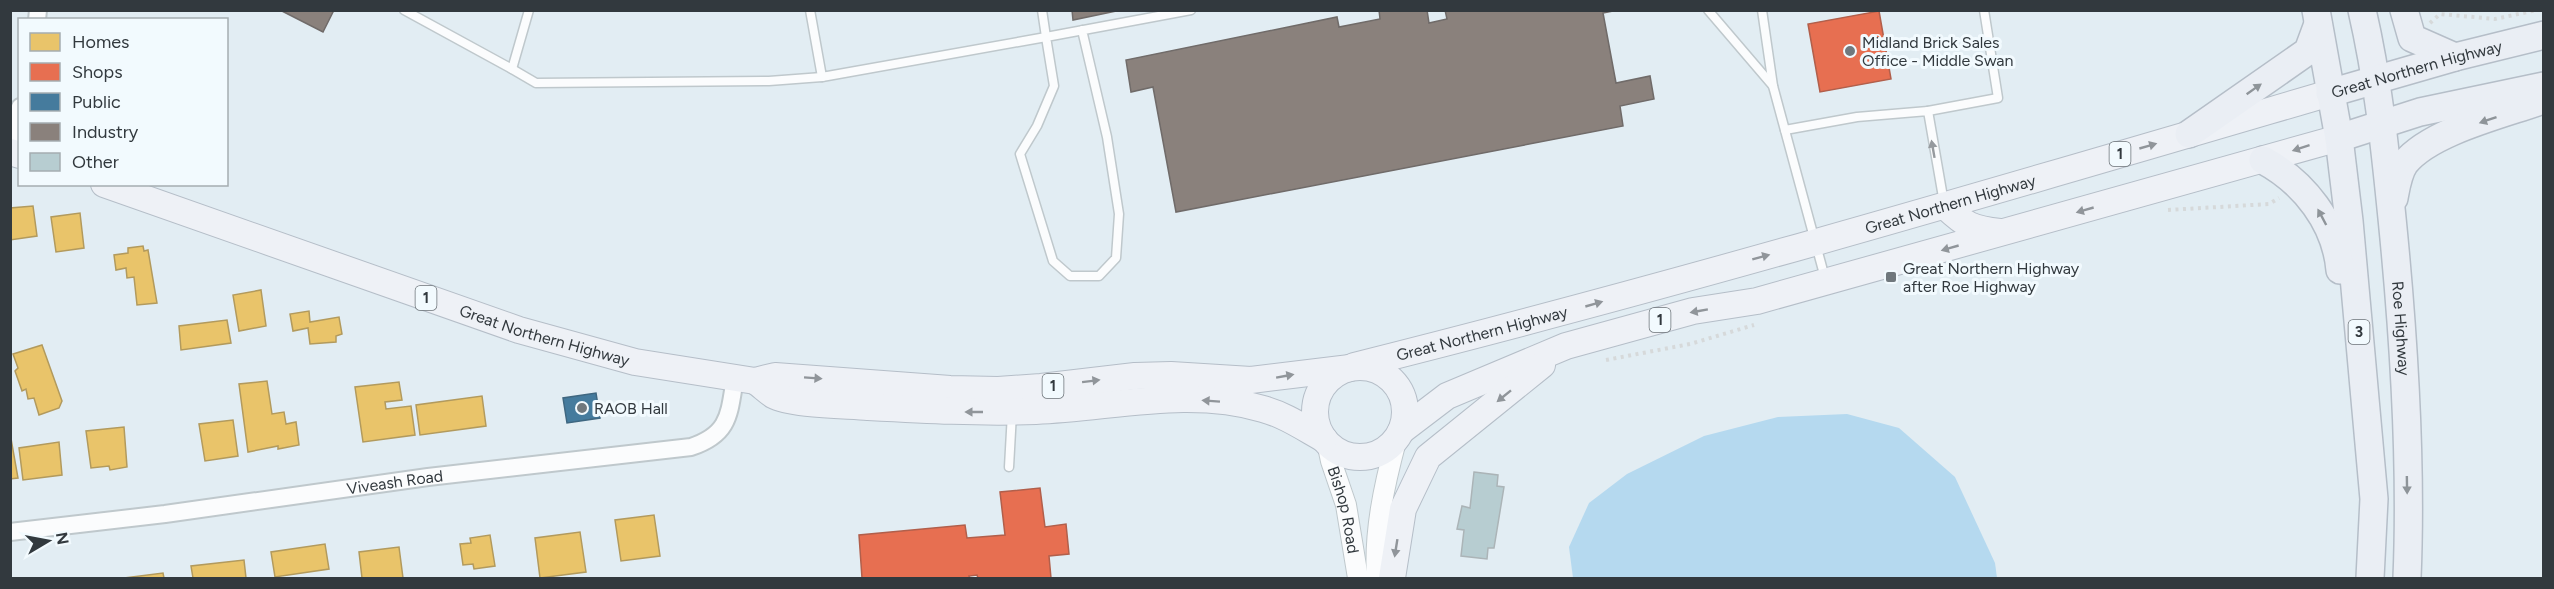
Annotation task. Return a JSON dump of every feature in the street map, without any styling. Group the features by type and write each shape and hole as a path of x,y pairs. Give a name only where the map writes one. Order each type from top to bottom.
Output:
{"highway":[{"name":"Roe Highway","path":"2362,10 2382,123 2401,300 2406,406 2407,579"},
{"path":"2404,10 2412,38 2456,57"},
{"path":"2189,134 2308,51 2317,17"},
{"name":"3","path":"2317,17 2339,138 2349,221 2374,499 2370,579"},
{"name":"Great Northern Highway","path":"2330,93 2544,34"},
{"name":"1","path":"2339,138 2420,112 2544,86"},
{"path":"2392,217 2396,183 2405,163 2438,137 2544,100"},
{"path":"2263,160 2282,170 2300,185 2314,202 2338,249 2352,414 2374,499"}],"main road":[{"name":"Great Northern Highway","path":"1013,400 1135,376 1171,375 1251,380 1352,367 1945,206 2330,93"},
{"name":"1","path":"1398,436 1406,413 1405,403 1397,385 1374,368 1352,367 1332,376 1319,392 1315,411 1319,431 1325,441 1342,453 1361,457 1380,453 1447,396 1566,346 1693,311 1757,301 2339,138"},
{"name":"Great Northern Highway","path":"110,186 519,330 635,362 745,379 775,376 950,389 1013,400 1166,399 1230,402 1263,409 1290,419 1325,441"},
{"path":"1945,206 1964,224 1985,230 2006,232"},
{"path":"1392,579 1403,509 1428,457 1566,346"}],"street":[{"path":"10,142 18,114"},
{"name":"Viveash Road","path":"10,532 165,514 428,477 691,447 709,441 721,430 745,379"},
{"name":"Bishop Road","path":"1377,579 1377,539 1382,505 1398,436"},
{"name":"Bishop Road","path":"1325,441 1346,505 1359,579"}],"lane":[{"path":"404,10 536,83 769,81 822,77 1191,10"},
{"path":"512,69 529,10"},
{"path":"810,10 822,77"},
{"path":"1042,10 1054,86 1037,126 1020,154 1053,261 1070,276 1099,276 1116,258 1119,214 1107,137 1082,30"},
{"path":"1708,10 1773,86"},
{"path":"1762,10 1773,86 1826,282"},
{"path":"1785,130 1857,117 1928,111 1998,98 1984,10"},
{"path":"1928,111 1945,206"},
{"path":"1009,467 1013,400"}],"path":[{"path":"2438,12 2495,19 2537,10"}],"shaded area":[{"path":"1847,414 1899,428 1955,477 1995,563 1997,578 1573,578 1569,547 1589,503 1627,474 1704,436 1778,417"}],"building: Homes":[{"path":"33,206 37,236 10,240 10,208"},
{"path":"80,213 84,248 56,252 51,217"},
{"path":"143,246 144,251 148,250 157,303 137,305 134,277 127,278 126,268 116,270 114,255 128,253 128,248"},
{"path":"261,290 266,326 239,331 233,295"},
{"path":"309,311 310,322 339,317 342,334 336,336 336,342 310,344 308,328 293,331 290,314"},
{"path":"227,320 231,343 181,350 179,326"},
{"path":"42,345 62,401 59,408 39,415 34,398 28,399 26,389 22,391 15,371 18,368 13,354"},
{"path":"267,381 272,414 284,412 286,424 296,422 299,445 278,449 278,446 248,452 239,384"},
{"path":"399,382 402,400 385,402 386,409 411,406 415,435 363,442 355,387"},
{"path":"482,396 486,426 420,435 416,405"},
{"path":"233,420 238,456 205,461 199,424"},
{"path":"124,427 127,467 110,470 109,466 91,468 86,431"},
{"path":"10,433 18,478 10,479"},
{"path":"59,442 62,475 23,480 19,448"},
{"path":"654,515 660,556 621,561 615,520"},
{"path":"580,532 586,572 540,578 535,538"},
{"path":"490,535 495,566 474,569 473,564 463,565 460,544 471,543 470,538"},
{"path":"325,544 329,569 275,577 271,552"},
{"path":"399,547 403,578 362,578 359,552"},
{"path":"244,560 246,578 193,578 191,566"},
{"path":"163,573 164,578 124,578"}],"building: Shops":[{"name":"Midland Brick Sales Office - Middle Swan","path":"1879,11 1891,79 1820,92 1808,24"},
{"path":"1040,488 1045,527 1066,524 1069,554 1049,556 1051,578 978,578 977,575 969,576 970,578 862,578 859,535 965,525 967,538 1005,535 1000,492"}],"building: Public":[{"name":"RAOB Hall","path":"596,393 600,418 567,423 563,398"}],"building: Industry":[{"path":"280,10 334,10 323,32"},
{"path":"1072,10 1121,10 1073,20"},
{"path":"1379,10 1427,10 1429,23 1447,19 1445,10 1618,10 1603,13 1616,83 1650,76 1654,99 1620,106 1623,126 1176,212 1153,87 1131,92 1126,60 1337,17 1339,27 1380,19"}],"building: Other":[{"path":"1474,472 1498,475 1497,486 1504,487 1494,548 1488,548 1487,559 1461,556 1464,530 1457,529 1462,506 1470,508"}],"place":[{"name":"Midland Brick Sales Office - Middle Swan","path":"1850,51"},
{"name":"Great Northern Highway after Roe Highway","path":"1891,277"},
{"name":"RAOB Hall","path":"582,408"}]}
